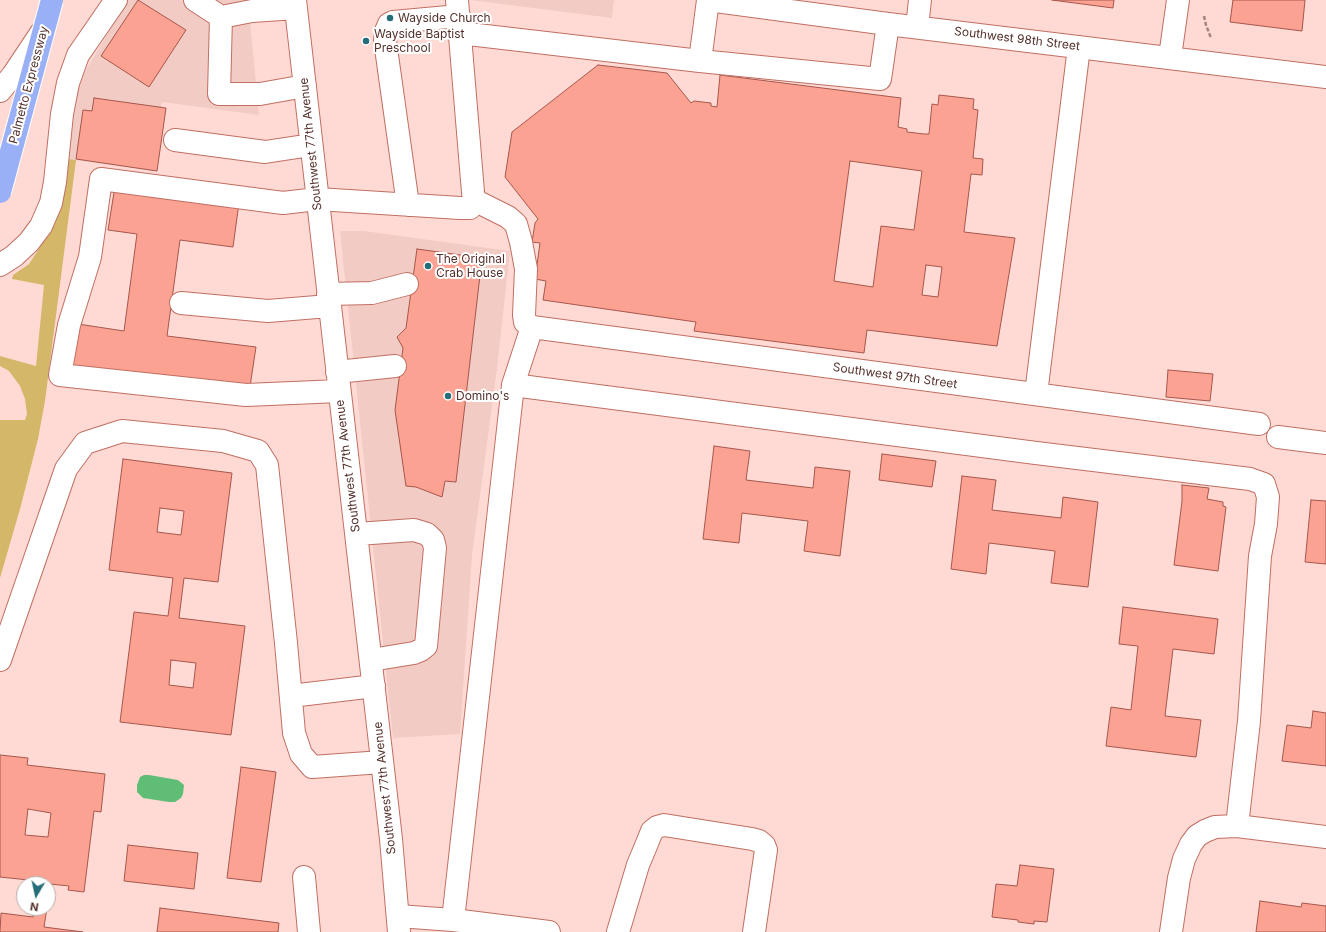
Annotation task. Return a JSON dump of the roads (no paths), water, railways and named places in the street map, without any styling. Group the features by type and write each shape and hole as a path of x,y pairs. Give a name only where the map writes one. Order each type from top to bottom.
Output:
{"highway":[{"name":"Palmetto Expressway","path":"0,192 52,0"}],"street":[{"path":"0,91 26,56 62,0"},
{"path":"0,265 14,256 29,242 41,226 51,203 55,182 62,114 68,83 78,55 116,0"},
{"path":"195,0 221,17 295,4"},
{"path":"700,60 708,0"},
{"name":"Southwest 98th Street","path":"708,0 888,24 1326,77"},
{"path":"917,27 920,0"},
{"path":"1170,57 1178,0"},
{"name":"Southwest 77th Avenue","path":"295,4 396,877 399,924"},
{"path":"408,205 385,41 386,31 389,24 393,22 459,16 700,60 880,79 888,24"},
{"path":"395,366 338,381 246,395 60,375 69,325 90,257 101,179 283,203 317,199 470,208 474,200 459,16"},
{"path":"221,17 219,94 260,94 305,86"},
{"path":"1036,394 1079,47"},
{"path":"174,140 265,152 311,146"},
{"path":"453,920 513,385 532,327 526,322 524,315 526,269 516,224 508,217 474,200"},
{"path":"181,303 268,311 372,293 407,284"},
{"name":"Southwest 97th Street","path":"532,327 1259,424"},
{"path":"513,385 966,444 1250,479 1264,484 1268,497 1266,524 1260,556 1249,721 1237,826"},
{"path":"0,660 66,469 85,443 122,431 223,441 258,451 267,465 294,733 301,754 312,767 382,762"},
{"path":"1278,437 1326,443"},
{"path":"357,534 414,530 427,534 432,540 435,548 426,646 414,653 371,660"},
{"path":"291,696 374,686"},
{"path":"618,932 638,865 652,831 657,827 664,825 752,839 759,841 764,845 766,850 754,932"},
{"path":"1171,932 1179,878 1184,859 1191,844 1197,836 1205,831 1215,827 1237,826 1326,837"},
{"path":"304,877 309,932"},
{"path":"399,924 453,920 549,932"}],"place":[{"name":"Wayside Church","path":"390,18"},
{"name":"Wayside Baptist Preschool","path":"366,41"},
{"name":"The Original Crab House","path":"428,266"},
{"name":"Domino's","path":"448,396"}]}
